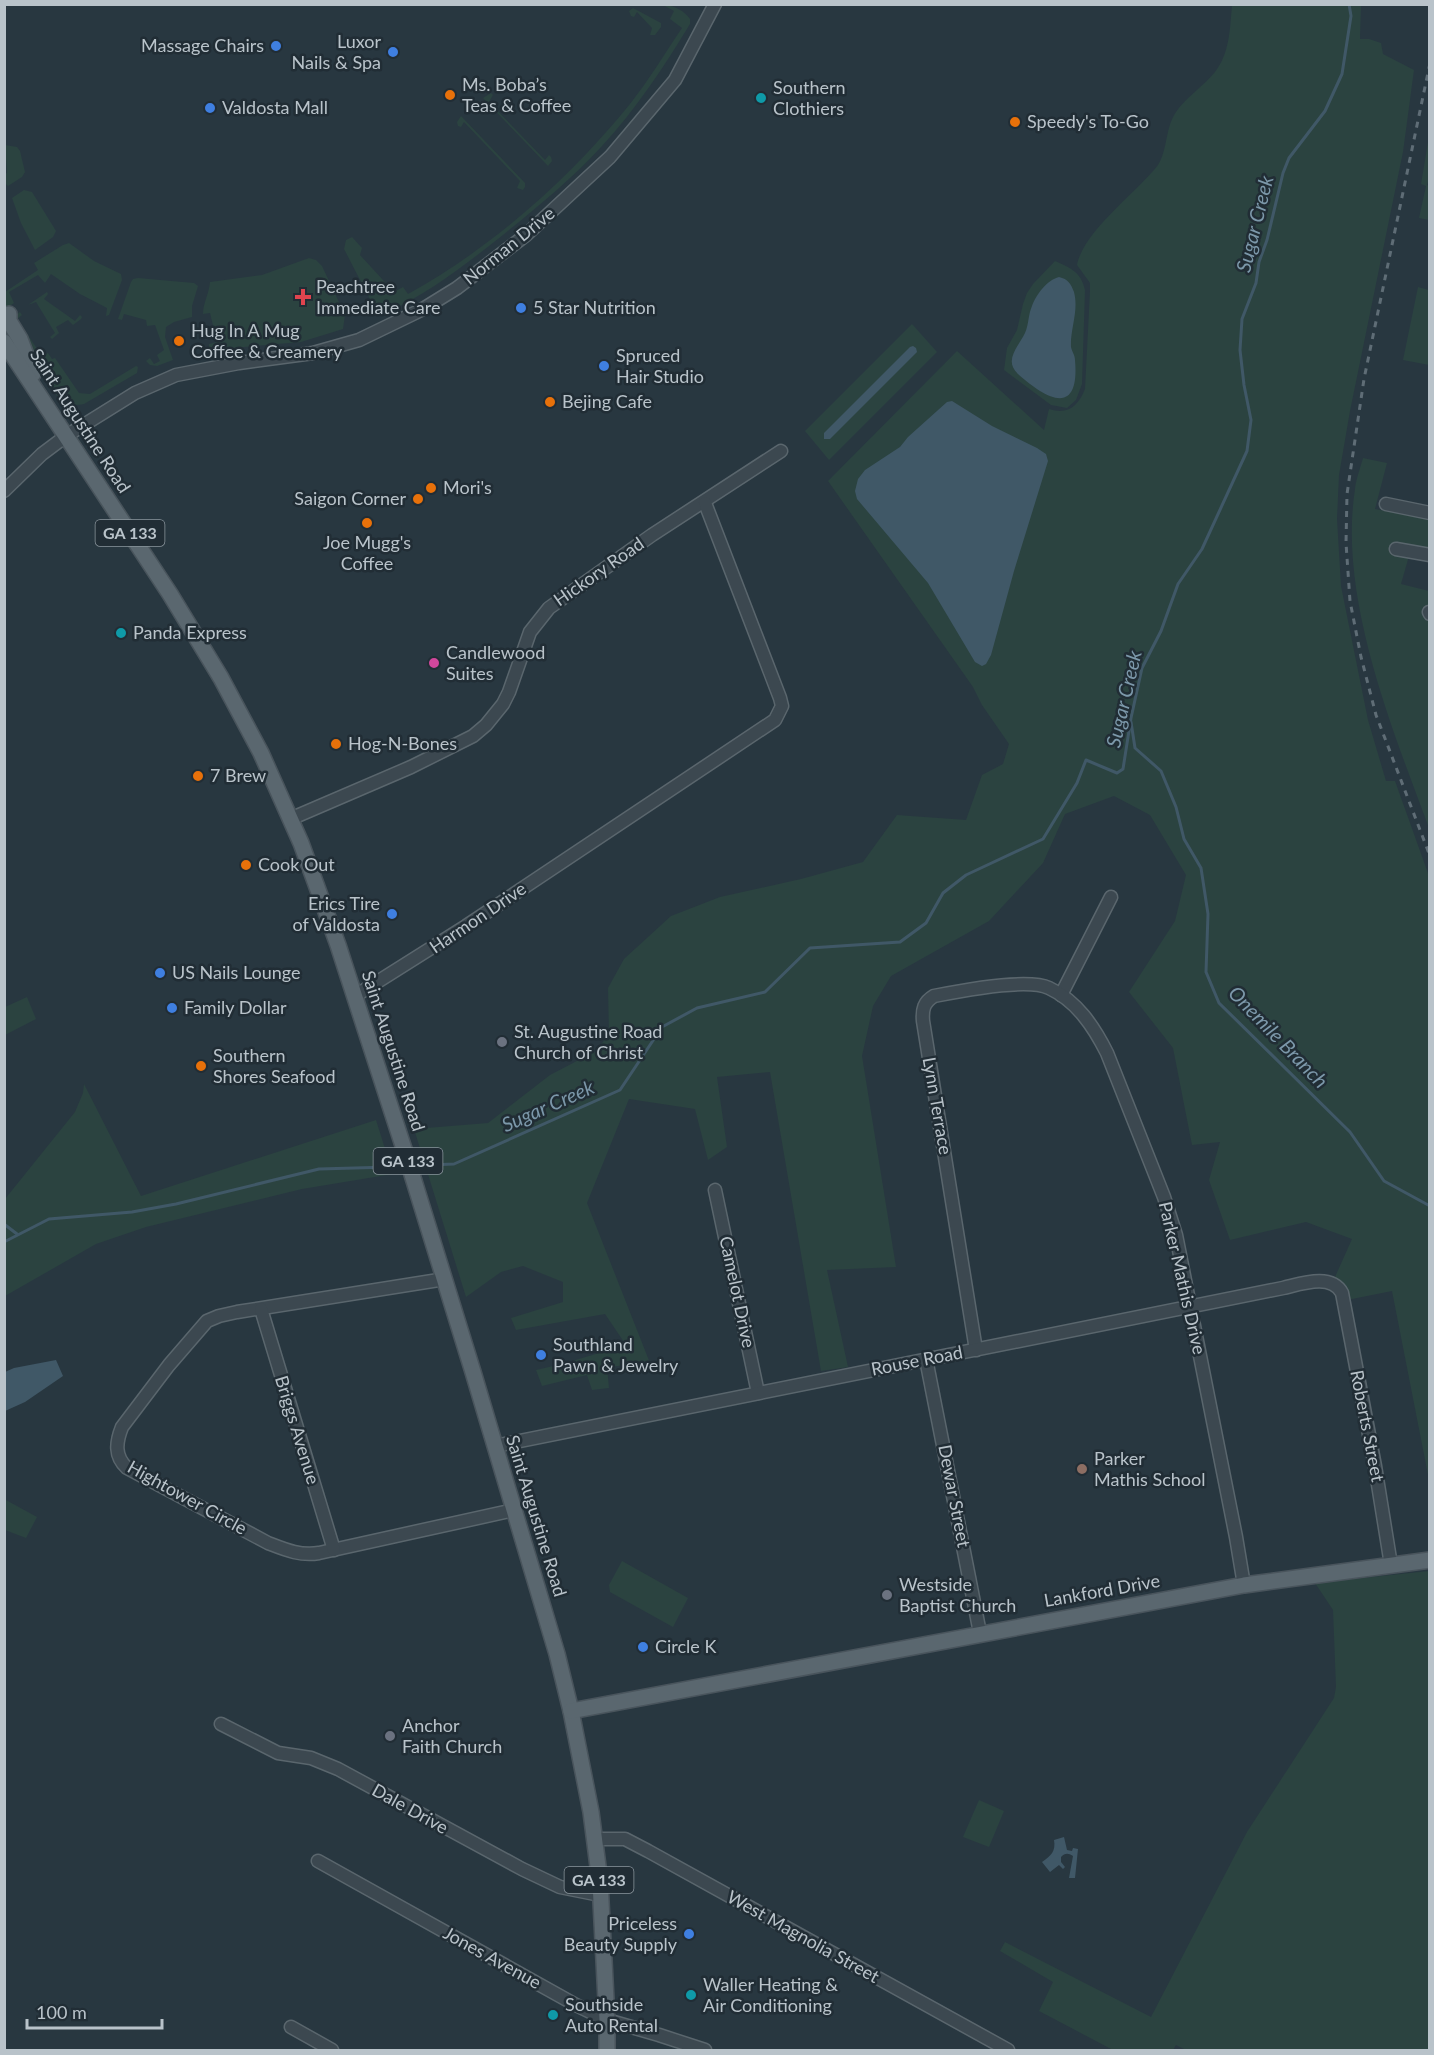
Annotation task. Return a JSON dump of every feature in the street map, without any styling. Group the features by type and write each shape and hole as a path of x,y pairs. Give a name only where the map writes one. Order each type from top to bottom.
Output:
{"main road":[{"path":"9,314 9,321 20,339 41,397"},
{"name":"Saint Augustine Road","path":"4,342 171,594 221,678 261,753 301,843 355,996 445,1279 557,1654 571,1711 595,1839 600,1895 607,2050"},
{"name":"Lankford Drive","path":"571,1711 1244,1585 1430,1560"}],"street":[{"name":"Norman Drive","path":"4,491 24,469 66,436 135,393 176,375 239,363 313,353 359,340 423,309 457,288 526,235 610,157 675,80 715,4"},
{"name":"Hickory Road","path":"290,819 403,770 473,736 486,725 503,704 530,632 549,608 652,535 782,451"},
{"name":"Harmon Drive","path":"355,996 412,961 775,720 782,706 780,698 705,502"},
{"path":"1386,504 1430,513"},
{"path":"1396,549 1430,555"},
{"path":"1061,995 1111,897"},
{"name":"Lynn Terrace","path":"976,1350 922,1011 926,1000 934,996 1001,986 1034,985 1047,987 1061,995"},
{"name":"Parker Mathis Drive","path":"1061,995 1083,1014 1096,1031 1107,1053 1164,1197 1176,1235 1244,1585"},
{"name":"Camelot Drive","path":"715,1190 758,1393"},
{"name":"Hightower Circle","path":"445,1279 219,1316 207,1321 122,1427 117,1448 120,1461 127,1468 287,1551 311,1554 514,1510"},
{"name":"Rouse Road","path":"495,1446 1318,1282 1332,1283 1338,1288"},
{"name":"Roberts Street","path":"1338,1288 1342,1293 1375,1466 1391,1565"},
{"name":"Briggs Avenue","path":"261,1309 334,1550"},
{"name":"Dewar Street","path":"926,1359 980,1634"},
{"name":"Dale Drive","path":"220,1724 278,1753 311,1758 338,1769 522,1869 560,1887 600,1895"},
{"name":"West Magnolia Street","path":"595,1839 625,1839 1008,2050"},
{"name":"Jones Avenue","path":"318,1861 607,2020 705,2050"},
{"path":"291,2027 332,2050"}],"green space":[{"path":"663,5 682,11 690,19 690,24 638,102 589,160 562,186 518,222 439,282 386,313 374,307 344,249 346,240 352,237 362,248 360,255 394,292 403,287 408,294 500,233 582,159 630,104 682,28 670,19 674,11"},
{"path":"1232,5 1361,5 1360,39 1381,43 1383,54 1414,70 1403,152 1339,475 1337,519 1341,586 1368,720 1386,781 1395,781 1429,876 1429,1480 1392,1291 1347,1300 1343,1285 1335,1277 1352,1239 1306,1222 1230,1240 1209,1180 1220,1142 1192,1145 1173,1048 1129,992 1175,921 1186,875 1150,815 1114,796 1065,814 1043,863 989,921 891,976 873,1006 862,1056 896,1267 827,1270 848,1367 821,1371 770,1072 717,1077 727,1147 708,1160 695,1109 629,1099 587,1203 650,1363 607,1367 609,1388 592,1390 587,1375 542,1386 536,1370 626,1345 605,1314 516,1330 511,1318 563,1302 563,1282 523,1266 501,1272 466,1297 414,1129 488,1123 550,1075 596,1051 609,1034 608,988 624,959 671,916 720,897 863,862 897,815 966,820 982,775 1003,764 1009,744 982,705 973,687 828,481 957,351 1044,430 1049,409 1066,410 1079,401 1085,389 1090,291 1090,283 1077,265 1081,252 1099,226 1158,165 1172,118 1220,65 1228,40"},
{"path":"633,8 661,23 655,35 650,35 652,28 637,12 634,17 631,16 629,11"},
{"path":"491,93 493,95 489,102 545,160 549,155 551,157 552,161 548,166 483,98"},
{"path":"461,116 525,183 523,190 517,188 520,181 464,122 461,127 458,126 457,122"},
{"path":"1429,136 1430,175 1427,185 1429,186 1429,220 1419,218 1426,186 1421,184"},
{"path":"5,145 17,147 20,151 25,172 22,177 8,186 5,183 7,173"},
{"path":"24,190 32,192 56,231 53,237 35,250 21,223 12,198"},
{"path":"69,243 94,261 121,274 122,280 109,315 106,316 107,308 80,294 51,274 45,283 38,275 9,292 14,303 5,309 5,292 38,270 34,263"},
{"path":"309,258 316,260 322,266 345,315 343,329 301,342 214,350 209,347 209,344 217,342 210,313 203,314 210,282 262,275"},
{"path":"1055,261 1074,271 1081,279 1085,290 1082,384 1076,400 1067,408 1051,405 1004,370 1007,348 1017,330 1027,293"},
{"path":"138,278 194,283 198,286 192,306 192,317 166,327 165,337 173,360 157,366 150,365 146,361 150,358 154,364 160,361 157,355 164,350 155,325 147,326 146,320 124,314 122,320 118,319 131,282"},
{"path":"1418,287 1429,290 1429,365 1403,360"},
{"path":"47,292 44,299 75,321 80,315 82,317 73,325 68,320 56,327 59,333 52,339 50,337 55,333 36,302 28,305"},
{"path":"20,312 22,315 17,319 42,356 48,353 52,359 55,358 79,393 90,394 136,366 138,367 137,373 84,404 66,403 59,398 45,379 15,323 15,315"},
{"path":"912,324 937,352 829,460 805,431"},
{"path":"1363,458 1387,463 1375,509 1429,519 1429,552 1409,556 1401,584 1429,591 1429,828 1385,705 1361,617 1354,573 1352,530 1356,485"},
{"path":"27,997 36,1019 5,1035 5,1007"},
{"path":"84,1084 141,1196 376,1120 393,1174 302,1189 146,1227 96,1244 5,1296 5,1199 75,1112 83,1093"},
{"path":"4,1499 37,1517 26,1538 5,1530"},
{"path":"622,1561 688,1598 673,1627 610,1592 609,1585"},
{"path":"1429,1571 1429,2050 1186,2050 1176,2045 1173,2050 1113,2050 1039,2011 1053,1982 1000,1951 1005,1942 1151,2017 1247,1832 1334,1698 1336,1687 1333,1610 1315,1583"},
{"path":"979,1800 1004,1811 989,1847 963,1837"}],"water":[{"path":"1059,277 1072,287 1076,306 1071,347 1075,358 1075,378 1072,390 1067,397 1059,398 1039,391 1018,374 1012,364 1012,358 1025,333 1036,297 1042,288"},
{"path":"913,346 917,352 830,439 824,439 824,433"},
{"path":"952,401 992,426 1037,448 1046,454 1048,461 991,655 986,664 982,666 975,662 928,583 857,499 855,491 858,479 865,470 900,447 947,402"},
{"path":"56,1360 63,1376 25,1402 5,1411 5,1372 14,1368"},
{"path":"1064,1837 1067,1850 1078,1849 1075,1878 1069,1878 1073,1856 1071,1855 1065,1854 1061,1857 1061,1862 1065,1867 1063,1869 1059,1865 1050,1872 1042,1862 1052,1853 1054,1840"}],"waterway":[{"name":"Sugar Creek","path":"429,1165 454,1164 620,1090 662,1027 697,1008 765,992 810,948 900,942 926,923 943,893 966,875 1043,839 1077,783 1086,760 1117,773 1123,769 1142,668 1161,631 1178,584 1202,549 1247,451 1251,420 1240,350 1242,319 1256,283 1259,262 1289,158 1325,111 1342,74 1351,16 1349,4"},
{"name":"Onemile Branch","path":"1131,722 1135,748 1161,771 1176,807 1184,839 1201,868 1208,914 1206,972 1219,1003 1350,1132 1384,1181 1430,1206"},
{"name":"Sugar Creek","path":"4,1242 49,1219 132,1212 176,1204 319,1169 390,1167"},
{"path":"4,1224 17,1234"}],"railway":[{"path":"1430,63 1364,379 1347,494 1346,543 1350,601 1376,715 1430,856"}],"place":[{"name":"Massage Chairs","path":"276,46"},
{"name":"Luxor Nails & Spa","path":"393,52"},
{"name":"Ms. Boba’s Teas & Coffee","path":"450,95"},
{"name":"Southern Clothiers","path":"761,98"},
{"name":"Valdosta Mall","path":"210,108"},
{"name":"Speedy's To-Go","path":"1015,122"},
{"name":"Peachtree Immediate Care","path":"303,297"},
{"name":"5 Star Nutrition","path":"521,308"},
{"name":"Hug In A Mug Coffee & Creamery","path":"179,341"},
{"name":"Spruced Hair Studio","path":"604,366"},
{"name":"Bejing Cafe","path":"550,402"},
{"name":"Mori's","path":"431,488"},
{"name":"Saigon Corner","path":"418,499"},
{"name":"Joe Mugg's Coffee","path":"367,523"},
{"name":"Panda Express","path":"121,633"},
{"name":"Candlewood Suites","path":"434,663"},
{"name":"Hog-N-Bones","path":"336,744"},
{"name":"7 Brew","path":"198,776"},
{"name":"Cook Out","path":"246,865"},
{"name":"Erics Tire of Valdosta","path":"392,914"},
{"name":"US Nails Lounge","path":"160,973"},
{"name":"Family Dollar","path":"172,1008"},
{"name":"St. Augustine Road Church of Christ","path":"502,1042"},
{"name":"Southern Shores Seafood","path":"201,1066"},
{"name":"Southland Pawn & Jewelry","path":"541,1355"},
{"name":"Parker Mathis School","path":"1082,1469"},
{"name":"Westside Baptist Church","path":"887,1595"},
{"name":"Circle K","path":"643,1647"},
{"name":"Anchor Faith Church","path":"390,1736"},
{"name":"Priceless Beauty Supply","path":"689,1934"},
{"name":"Waller Heating & Air Conditioning","path":"691,1995"},
{"name":"Southside Auto Rental","path":"553,2015"}]}
